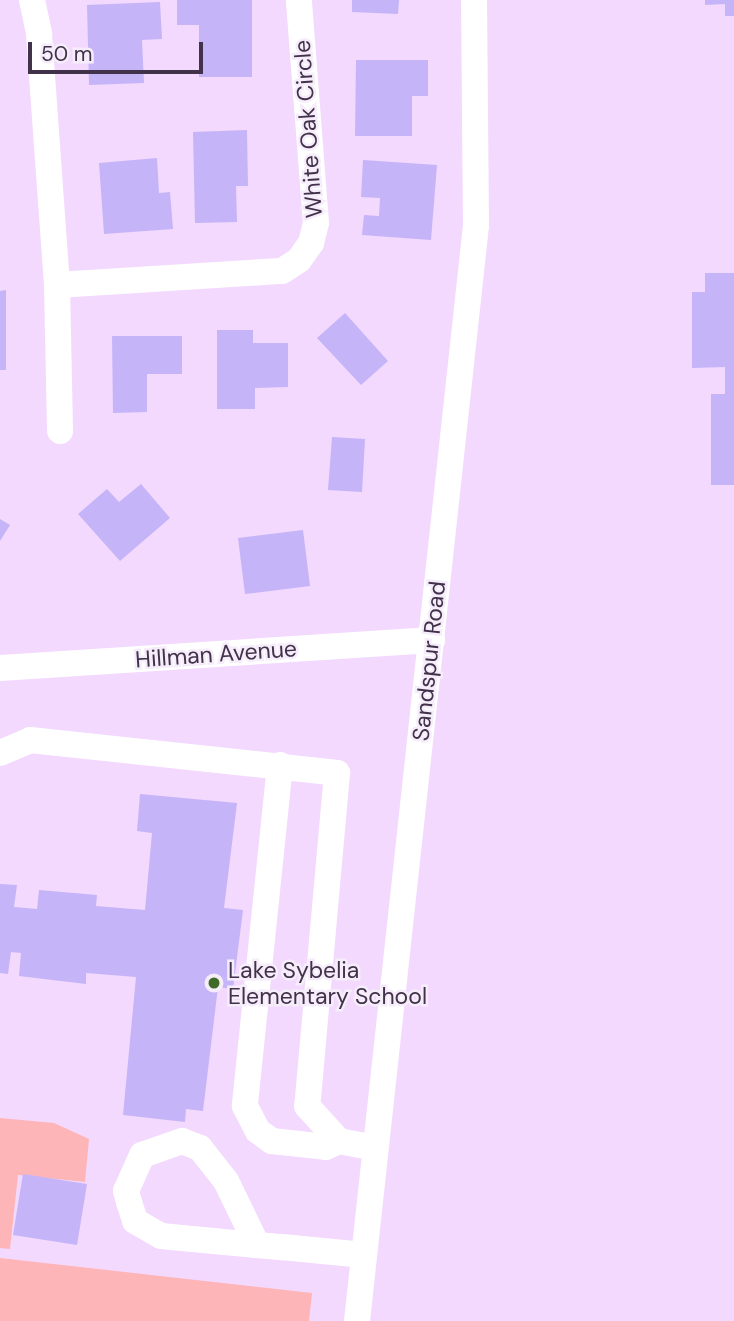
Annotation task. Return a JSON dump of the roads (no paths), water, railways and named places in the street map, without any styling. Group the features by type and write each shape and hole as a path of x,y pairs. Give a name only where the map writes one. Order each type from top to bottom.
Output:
{"street":[{"path":"32,0 40,33 57,285 60,431"},
{"name":"White Oak Circle","path":"57,285 282,271 299,260 311,243 316,223 299,0"},
{"name":"Sandspur Road","path":"357,1321 475,226 474,0"},
{"name":"Hillman Avenue","path":"0,668 432,640"},
{"path":"0,753 30,740 325,768 339,780 307,1106 339,1141"},
{"path":"281,765 245,1106 258,1131 272,1141 326,1147 339,1141 375,1148"},
{"path":"257,1245 226,1181 200,1148 182,1141 142,1155 126,1191 135,1221 161,1236 257,1245 364,1255"}],"place":[{"name":"Lake Sybelia Elementary School","path":"214,983"}]}
